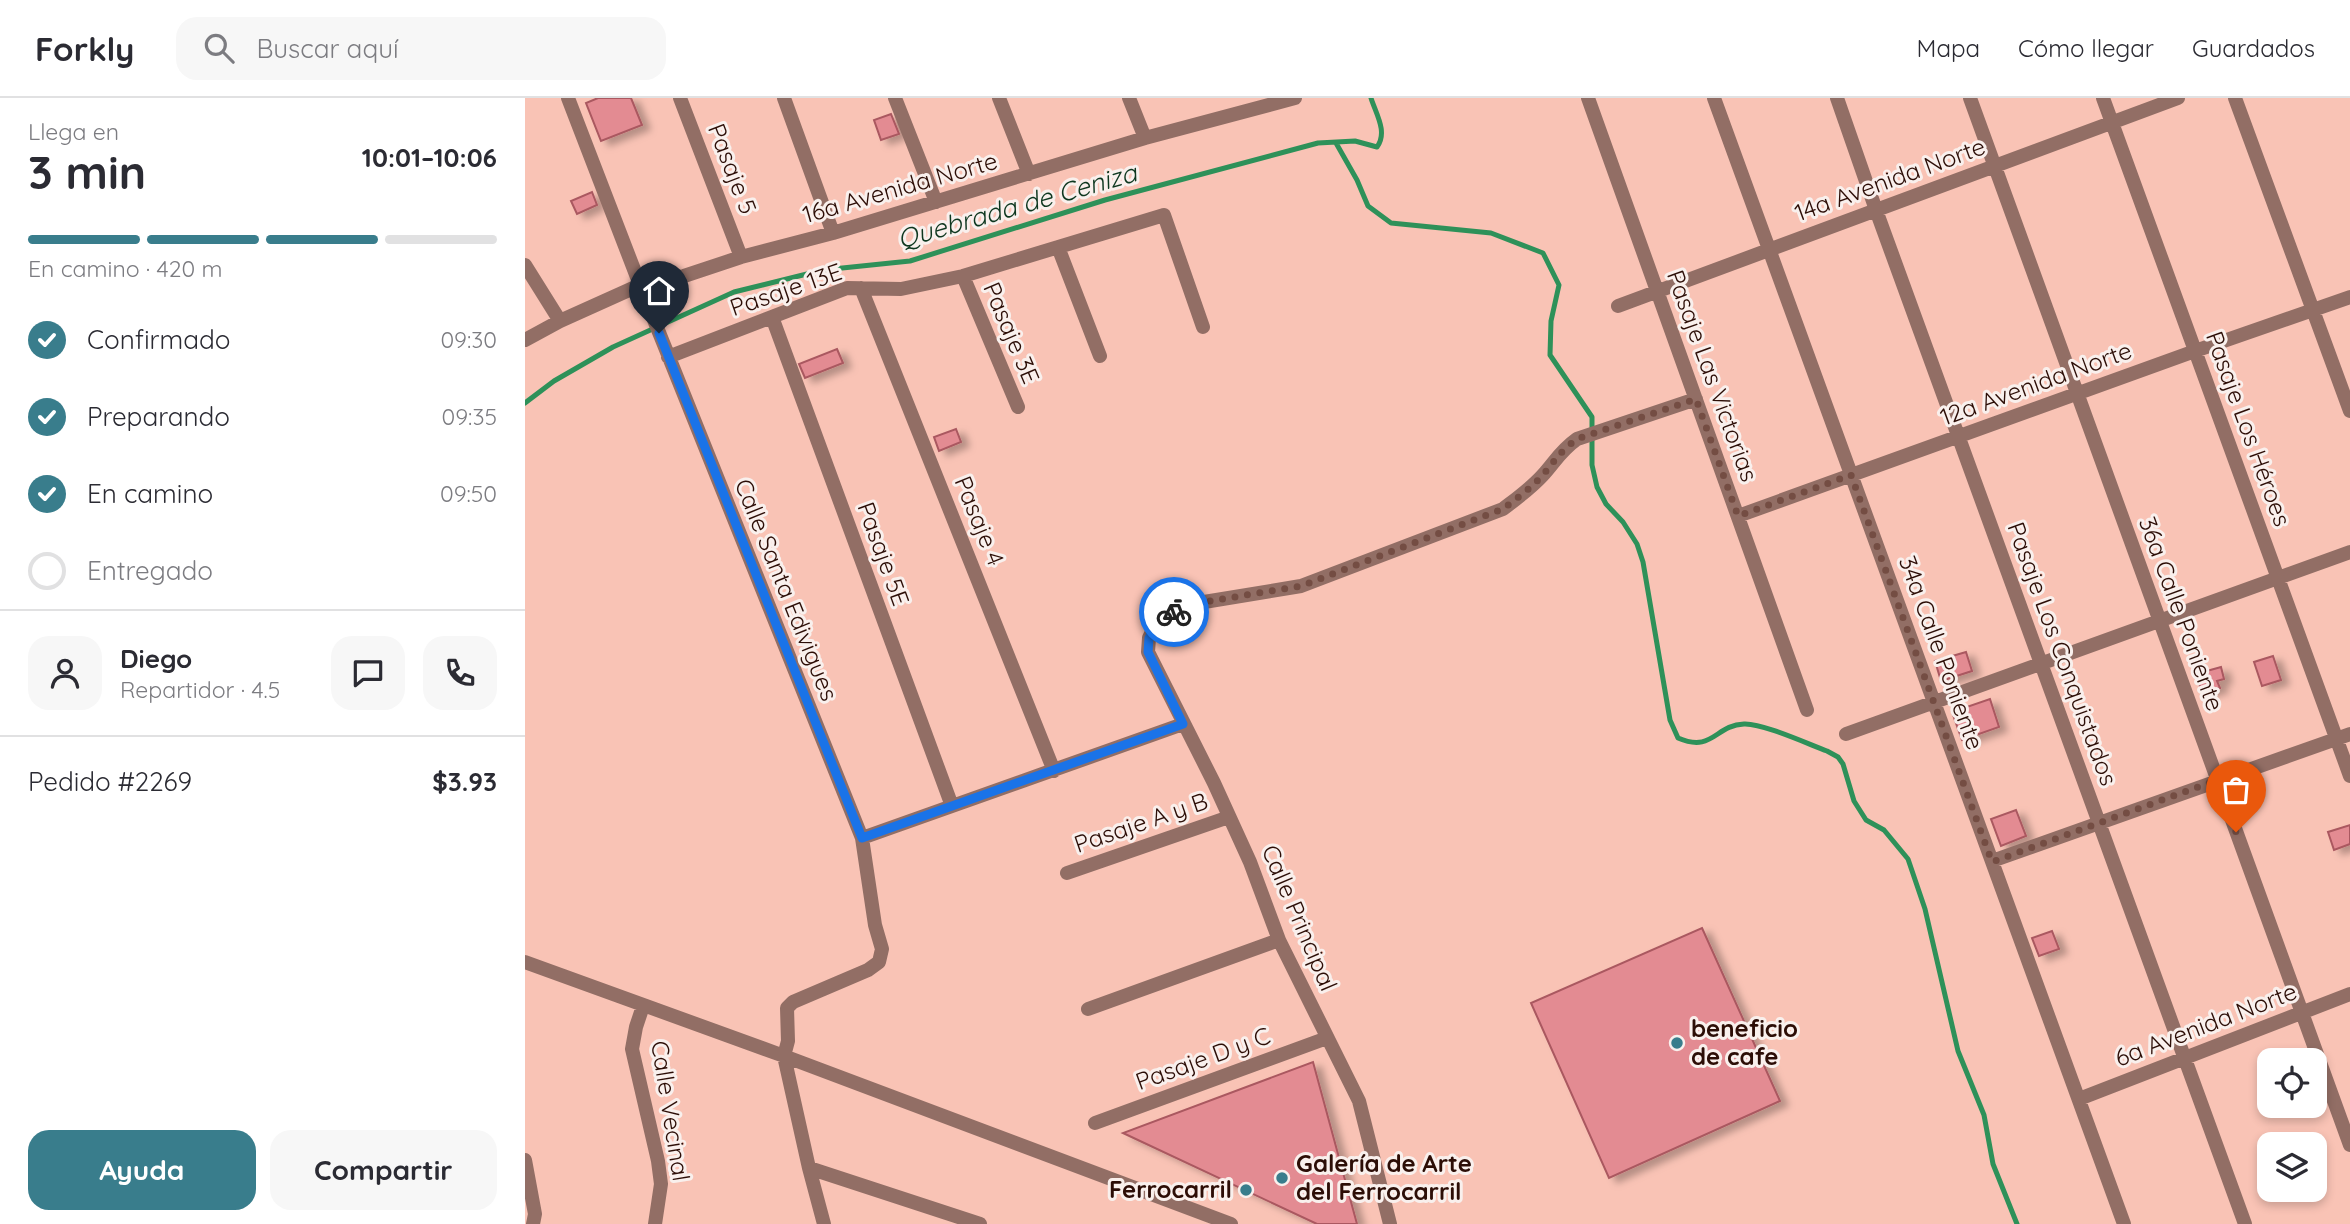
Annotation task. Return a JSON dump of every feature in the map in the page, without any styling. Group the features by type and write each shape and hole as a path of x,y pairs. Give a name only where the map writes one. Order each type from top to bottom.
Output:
{"street":[{"name":"Calle Santa Edivigues","path":"568,98 640,285 862,838 882,949 881,956 875,966 793,1002 787,1009 788,1041 784,1056"},
{"name":"Pasaje 5","path":"680,98 741,257"},
{"path":"784,98 833,233"},
{"path":"895,98 936,202"},
{"path":"999,98 1029,174"},
{"path":"1129,98 1145,138"},
{"name":"16a Avenida Norte","path":"525,340 640,285 684,276 1145,138 1295,98"},
{"name":"Pasaje Las Victorias","path":"1588,98 1807,710"},
{"name":"34a Calle Poniente","path":"1714,98 2124,1224"},
{"name":"Pasaje Los Conquistados","path":"1837,98 2245,1224"},
{"name":"36a Calle Poniente","path":"1970,98 2350,1145"},
{"name":"Pasaje Los Héroes","path":"2103,98 2278,578 2343,736 2350,776"},
{"name":"14a Avenida Norte","path":"1618,306 2178,98"},
{"path":"2235,98 2350,411"},
{"name":"Pasaje 13E","path":"669,357 847,288 901,289 963,276 1164,215 1203,327"},
{"path":"1058,247 1100,356"},
{"path":"525,265 560,321"},
{"name":"Pasaje 3E","path":"963,276 1018,407"},
{"name":"Pasaje 4","path":"861,288 1054,771"},
{"name":"12a Avenida Norte","path":"1738,516 2350,297"},
{"name":"Pasaje 5E","path":"772,317 952,806"},
{"name":"Calle Principal","path":"1390,1224 1359,1101 1279,940 1250,862 1148,652 1149,638 1154,628 1174,612 1204,602 1301,586 1503,509 1524,493 1544,474 1560,452 1577,439 1696,399"},
{"path":"1846,734 2350,552"},
{"path":"862,838 1183,724"},
{"path":"1992,862 2343,736"},
{"name":"Pasaje A y B","path":"1067,873 1229,817"},
{"path":"1088,1009 1279,940"},
{"path":"525,962 1231,1224"},
{"name":"6a Avenida Norte","path":"2079,1099 2350,994"},
{"name":"Calle Vecinal","path":"643,1006 632,1049 658,1161 661,1184 655,1224"},
{"name":"Pasaje D y C","path":"1095,1123 1328,1038"},
{"path":"784,1056 824,1224"},
{"path":"525,1160 535,1214 533,1224"},
{"path":"809,1168 980,1224"}],"building":[{"path":"598,98 631,98 642,125 601,141 586,103"},
{"path":"891,114 899,134 881,140 874,120"},
{"path":"592,192 597,205 577,214 571,201"},
{"path":"837,349 843,363 805,378 799,364"},
{"path":"956,429 961,442 939,451 934,437"},
{"path":"1966,652 1972,671 1941,681 1935,661"},
{"path":"2273,656 2281,680 2262,686 2254,662"},
{"path":"2221,667 2224,679 2217,681 2220,688 2202,693 2196,674"},
{"path":"1990,699 1999,727 1962,740 1952,712"},
{"path":"2016,810 2026,836 2001,846 1991,819"},
{"path":"2350,825 2350,844 2334,850 2328,832"},
{"name":"beneficio de cafe","path":"1702,928 1780,1101 1609,1178 1531,1003"},
{"path":"2052,931 2059,949 2039,956 2032,938"},
{"name":"Galería de Arte del Ferrocarril","path":"1313,1062 1357,1224 1317,1224 1123,1133"}],"waterway":[{"name":"Quebrada de Ceniza","path":"525,403 554,381 613,347 734,292 823,270 910,261 1105,200 1318,143 1355,141 1377,147 1381,129 1371,98"},
{"path":"1336,143 1368,206 1391,223 1491,233 1543,253 1559,285 1551,321 1550,355 1592,417 1592,465 1597,487 1606,504 1623,522 1637,544 1643,562 1670,720 1678,738 1699,742 1734,726 1752,725 1773,730 1827,751 1838,757 1843,764 1854,801 1866,820 1884,830 1908,859 1925,909 1958,1051 1984,1115 1993,1164 2017,1224"}],"way so far":[{"path":"1174,612 1204,602 1301,586 1503,509 1524,493 1544,474 1560,452 1577,439 1696,399 1738,516 1851,475 1992,862 2217,780 2236,832"}],"place":[{"name":"beneficio de cafe","path":"1677,1043"},
{"name":"Galería de Arte del Ferrocarril","path":"1282,1178"},
{"name":"Ferrocarril","path":"1246,1190"}],"route":[{"path":"659,333 862,838 1183,724 1148,652 1149,638 1154,628 1174,612"}]}
